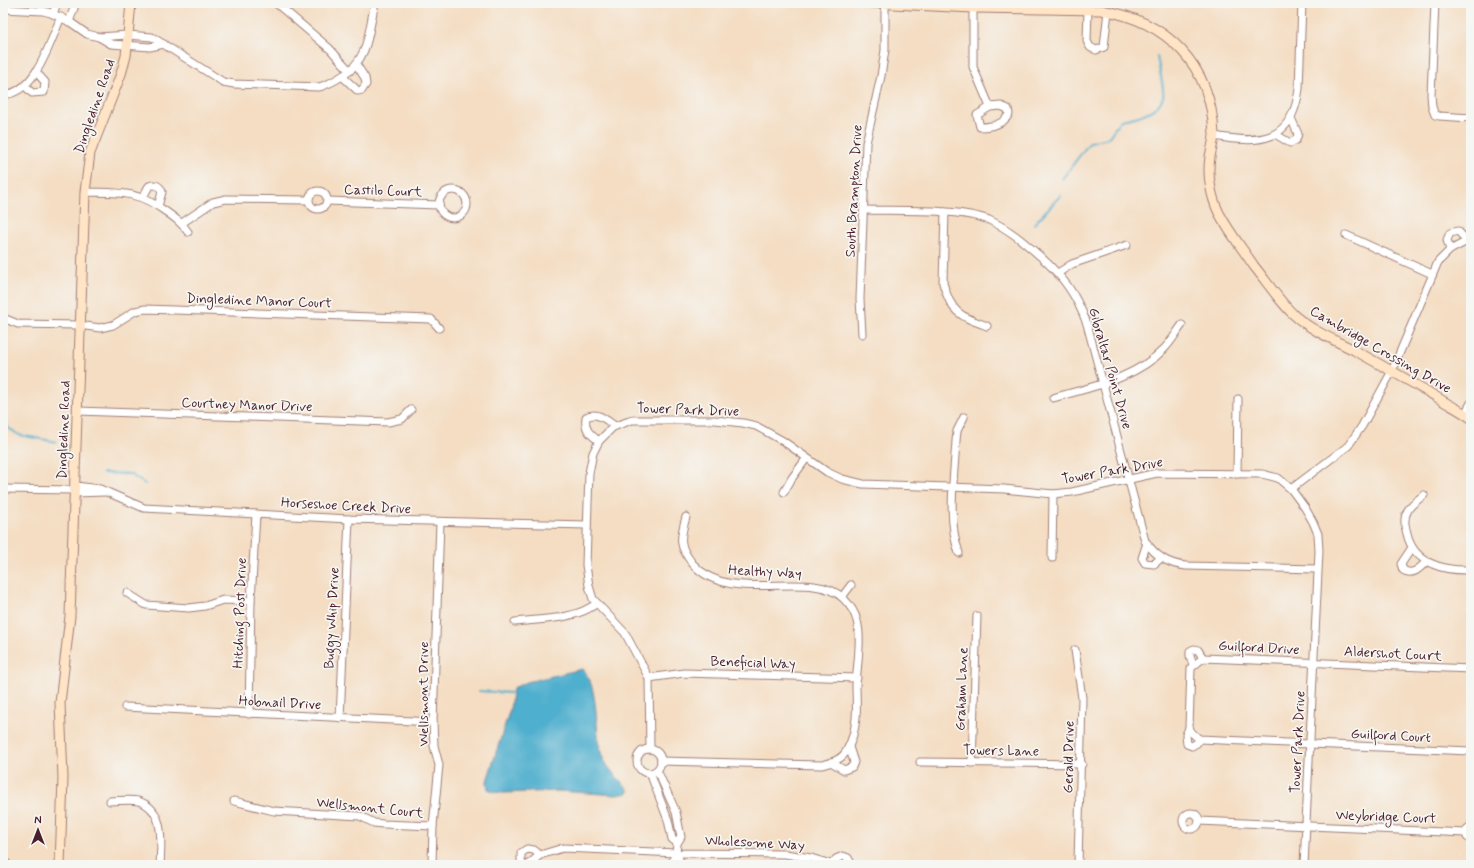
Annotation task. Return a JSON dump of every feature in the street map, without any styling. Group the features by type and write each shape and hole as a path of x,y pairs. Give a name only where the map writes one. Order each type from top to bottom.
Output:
{"street":[{"path":"53,14 58,3"},
{"path":"68,22 74,8 74,3"},
{"name":"Dingledine Road","path":"60,865 63,778 60,702 70,616 78,411 79,325 85,192 90,153 121,74 127,46 130,3"},
{"path":"276,3 330,49 350,71"},
{"path":"99,37 128,35 152,37 224,82 234,84 308,88 322,86 342,76 350,71 364,54 368,43 375,3"},
{"name":"Cambridge Crossing Drive","path":"872,3 973,5 1088,10 1103,8 1127,16 1163,33 1194,65 1211,104 1214,136 1210,159 1210,185 1213,198 1230,232 1273,291 1294,314 1304,322 1326,336 1392,370 1468,416"},
{"name":"South Brampton Drive","path":"862,334 860,299 866,143 885,50 885,3"},
{"path":"1214,136 1247,141 1258,140 1275,134 1285,127 1291,118 1297,102 1299,89 1302,3"},
{"path":"1434,3 1431,95 1432,107 1435,114 1439,116 1471,118"},
{"path":"973,5 973,67 990,107"},
{"path":"1088,10 1087,41 1090,47 1096,50 1104,47 1103,8"},
{"path":"3,10 43,11 53,14 61,17 87,34 99,37 111,44 150,47 164,44"},
{"path":"3,95 14,92 25,86 36,72 61,17"},
{"path":"342,76 358,91 362,90 366,84 365,78 356,64"},
{"path":"25,86 32,93 39,94 44,92 45,82 36,72"},
{"path":"1275,134 1290,142 1296,140 1298,134 1291,118"},
{"path":"143,197 149,186 156,185 160,187 162,192 158,206"},
{"name":"Castilo Court","path":"319,191 324,194 326,201 323,207 318,209 312,208 308,200 311,194 319,191"},
{"path":"85,192 120,192 143,197 182,223 188,232"},
{"name":"Castilo Court","path":"182,223 213,202 226,199 308,200"},
{"name":"Castilo Court","path":"326,201 439,205"},
{"name":"Gibraltar Point Drive","path":"864,210 945,212 981,218 1004,228 1020,239 1058,273 1073,292 1081,306 1146,543 1161,558 1174,564 1186,566 1317,568"},
{"path":"945,212 943,283 945,291 959,314 987,326"},
{"path":"1291,489 1348,446 1353,440 1392,370 1438,262 1450,250 1469,240 1458,231 1450,233 1447,240 1450,250"},
{"path":"1346,235 1432,274"},
{"path":"1058,273 1072,264 1127,246"},
{"name":"Dingledine Manor Court","path":"3,318 18,324 79,325 100,328 114,325 135,311 145,309 431,319 439,328"},
{"path":"1053,398 1103,384 1128,374 1150,361 1164,349 1182,325"},
{"path":"1237,474 1238,399"},
{"path":"1468,416 1471,403"},
{"name":"Courtney Manor Drive","path":"78,411 388,422 402,419 411,410"},
{"path":"599,441 588,432 585,427 586,417 590,415 600,416 615,426"},
{"path":"959,553 952,530 957,431 964,417"},
{"name":"Tower Park Drive","path":"650,749 649,678 624,633 593,599 589,586 586,565 590,462 599,441 615,426 624,422 641,419 715,420 756,426 784,441 806,459 842,479 863,484 954,487 1053,494 1090,488 1128,478 1158,473 1270,476 1278,478 1291,489 1314,522 1318,534 1304,865"},
{"path":"784,492 806,459"},
{"name":"Horseshoe Creek Drive","path":"3,489 107,492 144,508 349,519 587,525"},
{"path":"1052,558 1053,494"},
{"path":"1424,495 1408,509 1406,516 1406,530 1411,548 1426,562 1439,568 1471,570"},
{"name":"Hitching Post Drive","path":"249,714 251,601 256,514"},
{"name":"Healthy Way","path":"661,761 822,765 838,760 847,751 856,718 858,622 855,613 842,597 828,590 819,588 734,584 713,579 695,566 681,546 681,535 686,517"},
{"name":"Buggy Whip Drive","path":"340,718 349,519"},
{"name":"Wellsmont Drive","path":"432,865 433,826 439,765 434,746 433,722 440,522"},
{"name":"Gibraltar Point Drive","path":"1146,543 1143,552 1143,561 1151,564 1161,558"},
{"path":"1411,548 1401,564 1403,570 1412,572 1418,570 1426,562"},
{"path":"842,597 851,585"},
{"path":"127,593 146,604 189,608 205,606 223,600 251,601"},
{"path":"515,622 578,615 589,610 596,603"},
{"name":"Graham Lane","path":"972,762 977,616"},
{"name":"Guilford Drive","path":"1203,658 1198,650 1194,649 1190,651 1193,665 1190,677 1189,728 1186,735 1187,744 1192,746 1197,743 1199,739 1310,744"},
{"name":"Gerald Drive","path":"1075,650 1082,696 1082,764 1078,865"},
{"name":"Guilford Drive","path":"1193,665 1203,658 1313,662"},
{"name":"Aldershot Court","path":"1313,662 1471,669"},
{"name":"Beneficial Way","path":"649,678 684,673 856,678"},
{"name":"Hobnail Drive","path":"125,707 433,722"},
{"path":"1189,728 1194,736 1199,739"},
{"name":"Guilford Court","path":"1310,744 1471,751"},
{"name":"Healthy Way","path":"831,762 844,770 852,767 854,762 849,746"},
{"path":"650,749 657,752 661,761 654,771 640,768 638,761 643,751 650,749"},
{"name":"Towers Lane","path":"920,762 1082,764"},
{"path":"654,771 672,839 677,843 677,853 682,865"},
{"path":"110,801 137,801 148,807 155,814 160,829 160,865"},
{"name":"Wellsmont Court","path":"234,801 274,811 360,816 374,823 433,826"},
{"name":"Weybridge Court","path":"1199,821 1466,832"},
{"path":"1471,826 1466,832 1467,837 1471,839"},
{"name":"Wholesome Way","path":"540,855 563,848 677,853 785,854 811,858 833,864 836,859 843,856 848,858 852,865"},
{"path":"523,865 521,861 521,853 527,849 534,850 540,855 528,865"},
{"path":"672,865 677,853"},
{"path":"3,859 8,865"}],"water":[{"path":"582,669 592,686 601,752 612,772 628,789 628,793 617,795 559,791 502,793 488,789 487,781 510,709 513,688 527,682"}],"waterway":[{"path":"1062,179 1090,142 1108,138 1121,120 1145,113 1157,107 1161,102 1163,97 1163,88 1157,56"},
{"path":"1034,224 1061,195"},
{"path":"3,414 7,427 19,435 57,442"},
{"path":"103,473 130,474 145,484"},
{"path":"479,691 511,693"}]}
